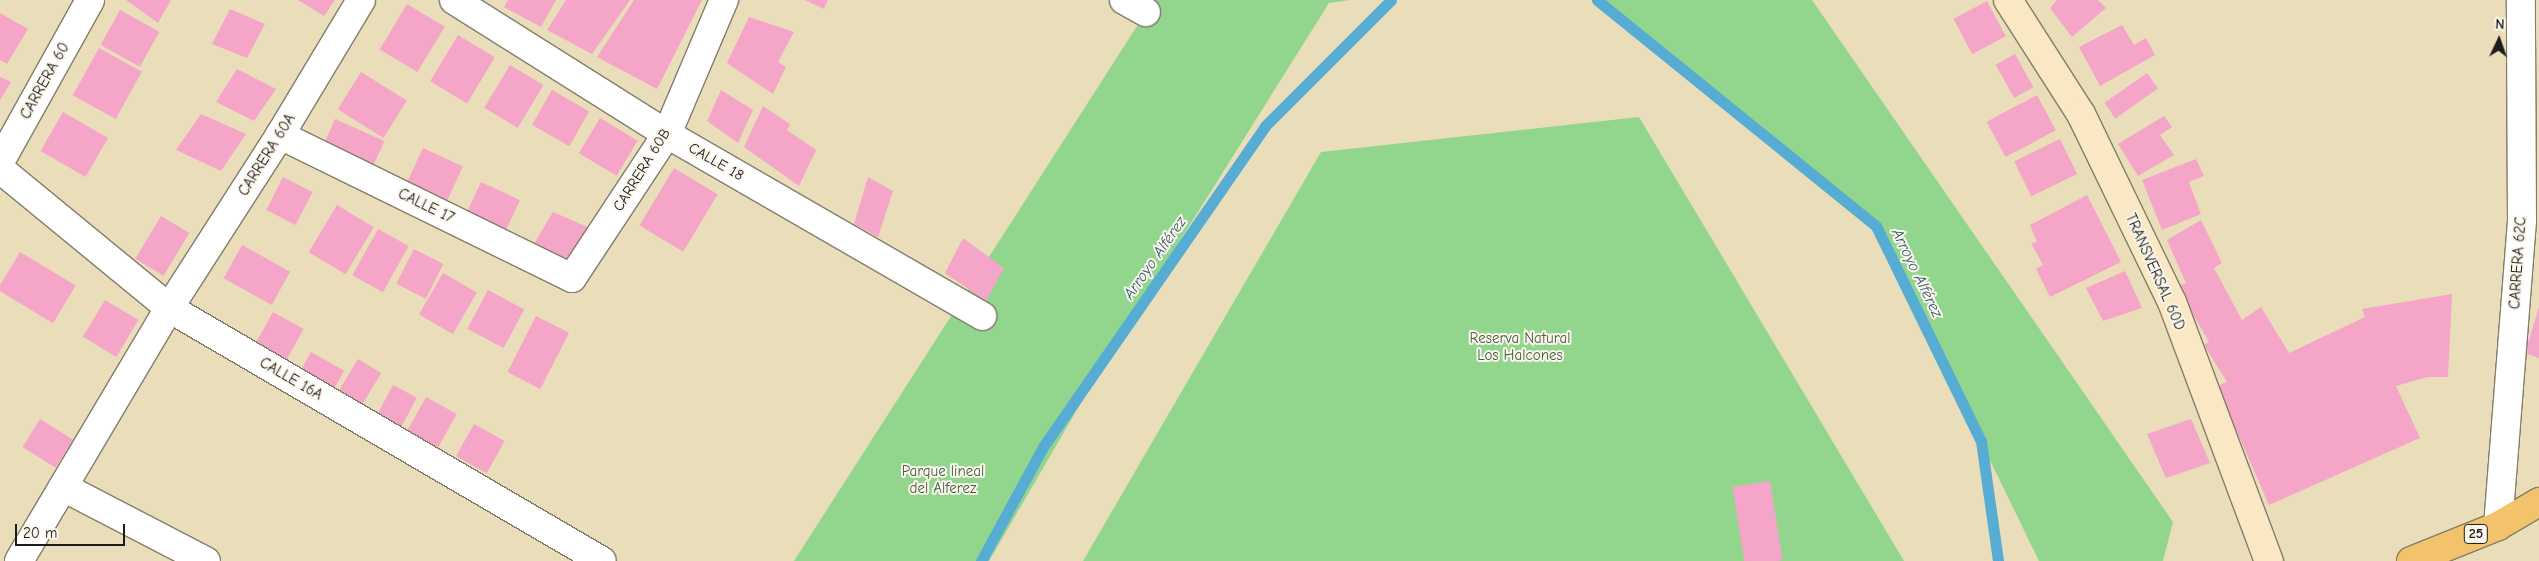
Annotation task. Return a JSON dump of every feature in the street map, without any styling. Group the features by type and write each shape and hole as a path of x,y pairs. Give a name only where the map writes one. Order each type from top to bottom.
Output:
{"main road":[{"name":"25","path":"2411,561 2498,526 2539,502"}],"street":[{"name":"CARRERA 60","path":"0,162 90,0"},
{"name":"CARRERA 60A","path":"19,561 169,308 280,135 361,0"},
{"name":"CALLE 18","path":"454,0 667,134 982,316"},
{"name":"CARRERA 60B","path":"572,278 667,134 724,0"},
{"name":"TRANSVERSAL 60D","path":"2008,0 2081,114 2172,302 2269,561"},
{"name":"CARRERA 62C","path":"2498,526 2522,221 2521,0"},
{"name":"CALLE 17","path":"280,135 572,278"},
{"name":"CALLE 16A","path":"0,169 169,308 602,561"},
{"path":"63,487 206,561"}],"green space":[{"name":"Parque lineal del Alferez","path":"1139,0 1350,0 1329,3 1117,341 989,561 794,561 1146,12"},
{"path":"1598,0 1812,0 2173,522 2163,561 2039,561 1876,226"},
{"name":"Reserva Natural Los Halcones","path":"1639,117 1904,561 1083,561 1321,152"}],"building":[{"path":"126,0 171,0 158,23"},
{"path":"298,0 335,0 324,16"},
{"path":"508,0 556,0 541,27 504,7"},
{"path":"566,0 630,0 592,54 547,30"},
{"path":"634,0 702,0 657,89 597,57"},
{"path":"805,0 828,0 824,9"},
{"path":"2057,0 2098,0 2106,8 2072,37 2050,8"},
{"path":"1987,1 2006,36 1972,54 1953,19"},
{"path":"407,4 445,27 417,72 380,49"},
{"path":"230,9 265,24 247,58 212,44"},
{"path":"120,10 159,32 140,67 101,45"},
{"path":"0,13 28,29 7,64 0,60"},
{"path":"749,17 794,32 778,62 786,67 773,94 727,63"},
{"path":"2122,25 2134,45 2146,38 2155,55 2100,86 2079,47"},
{"path":"458,35 495,57 467,103 430,81"},
{"path":"99,48 142,72 116,119 73,95"},
{"path":"2015,54 2033,87 2014,98 1996,65"},
{"path":"510,65 543,85 518,128 484,108"},
{"path":"237,69 276,89 254,121 216,102"},
{"path":"361,72 407,101 383,138 338,109"},
{"path":"2147,73 2158,89 2115,118 2104,103"},
{"path":"0,77 11,82 0,100"},
{"path":"552,90 589,112 569,146 532,125"},
{"path":"721,90 753,110 738,143 707,121"},
{"path":"2037,95 2056,130 2005,157 1987,122"},
{"path":"763,106 790,124 787,130 816,150 799,186 744,147"},
{"path":"63,112 108,138 86,177 41,151"},
{"path":"201,114 246,134 221,171 176,150"},
{"path":"2164,116 2172,127 2160,135 2174,155 2138,176 2118,144"},
{"path":"600,118 638,141 617,176 579,153"},
{"path":"335,119 384,141 373,166 324,144"},
{"path":"2060,139 2077,174 2031,196 2014,161"},
{"path":"423,148 463,167 444,207 404,189"},
{"path":"2196,159 2204,176 2189,182 2201,214 2162,230 2142,180"},
{"path":"674,168 718,194 683,252 639,225"},
{"path":"283,177 312,192 296,225 266,210"},
{"path":"868,177 893,191 878,237 854,224"},
{"path":"481,182 520,200 503,236 465,217"},
{"path":"2087,195 2121,262 2050,297 2036,269 2043,265 2031,243 2037,242 2030,225"},
{"path":"337,205 374,227 346,274 309,252"},
{"path":"553,212 592,229 569,267 531,249"},
{"path":"161,216 189,233 164,276 135,259"},
{"path":"2201,220 2222,263 2214,268 2242,320 2261,307 2289,353 2365,317 2362,309 2452,294 2448,377 2427,377 2396,386 2420,438 2269,505 2217,386 2227,382 2204,345 2209,342 2177,287 2186,283 2167,240"},
{"path":"378,229 409,246 383,292 352,275"},
{"path":"963,238 1004,268 986,301 945,273"},
{"path":"242,245 290,272 272,305 224,278"},
{"path":"414,249 443,264 426,299 396,284"},
{"path":"20,252 76,285 53,323 0,291 0,285"},
{"path":"2125,271 2142,308 2103,321 2086,288"},
{"path":"443,273 477,292 453,334 419,315"},
{"path":"488,290 524,309 504,348 467,329"},
{"path":"105,300 138,320 116,357 83,337"},
{"path":"2539,307 2539,358 2525,353"},
{"path":"273,312 304,329 285,363 254,346"},
{"path":"536,316 569,333 540,389 507,372"},
{"path":"311,352 344,370 334,390 300,371"},
{"path":"358,359 381,373 362,405 338,392"},
{"path":"393,385 417,398 402,426 378,413"},
{"path":"426,397 457,414 438,447 408,430"},
{"path":"40,419 73,440 56,468 23,447"},
{"path":"2191,419 2210,463 2166,478 2147,434"},
{"path":"474,424 505,441 487,473 456,456"},
{"path":"1770,481 1783,560 1744,561 1732,487"}],"waterway":[{"name":"Arroyo Alférez","path":"981,561 1043,447 1265,126 1391,0"},
{"name":"Arroyo Alférez","path":"1597,0 1876,226 1981,441 1998,561"}]}
